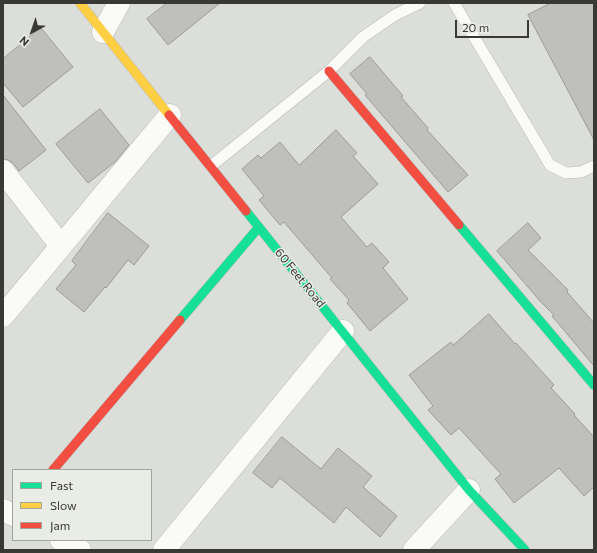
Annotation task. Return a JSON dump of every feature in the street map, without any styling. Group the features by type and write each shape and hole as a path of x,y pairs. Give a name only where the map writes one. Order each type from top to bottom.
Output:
{"street":[{"name":"60 Feet Road","path":"80,3 469,490 525,550"},
{"path":"103,32 119,3"},
{"path":"329,71 594,385"},
{"path":"3,316 170,115"},
{"path":"3,171 61,246"},
{"path":"54,469 259,227"},
{"path":"164,550 343,332"},
{"path":"414,550 469,490"},
{"path":"3,510 12,514"},
{"path":"63,541 80,550"}],"lane":[{"path":"211,166 329,71 363,37 395,15 420,3"},
{"path":"454,3 550,165 566,173 581,172 594,166"}],"building":[{"path":"167,3 220,3 168,45 147,19"},
{"path":"551,3 594,3 594,140 528,15"},
{"path":"41,28 73,67 23,107 3,83 3,59"},
{"path":"370,57 403,96 401,97 428,128 427,130 468,175 448,192 365,95 367,94 350,74"},
{"path":"3,95 46,150 19,171 13,163 3,159"},
{"path":"100,109 129,145 115,162 88,183 56,144"},
{"path":"336,130 357,153 353,156 378,184 341,217 367,247 372,243 389,262 383,268 408,299 370,331 347,303 349,300 330,279 332,278 284,222 280,225 259,200 264,196 242,169 258,155 261,158 280,142 299,165"},
{"path":"108,213 149,246 134,265 128,260 106,288 105,287 84,312 56,289 76,265 72,261"},
{"path":"528,223 541,238 528,250 568,290 567,292 594,323 594,366 552,316 554,315 497,251"},
{"path":"489,314 554,385 551,388 594,437 594,487 584,496 559,468 514,503 495,479 501,474 459,428 451,435 428,410 433,406 409,375 451,342 453,345"},
{"path":"282,437 321,469 338,448 372,476 363,487 397,516 380,537 346,507 334,523 280,478 272,488 253,473"}],"traffic: fast":[{"path":"246,211 469,490 525,550"},
{"path":"459,225 594,385"},
{"path":"180,320 259,227"}],"traffic: slow":[{"path":"80,3 169,115"}],"traffic: jam":[{"path":"329,71 459,225"},
{"path":"169,115 246,211"},
{"path":"54,469 180,320"}]}
